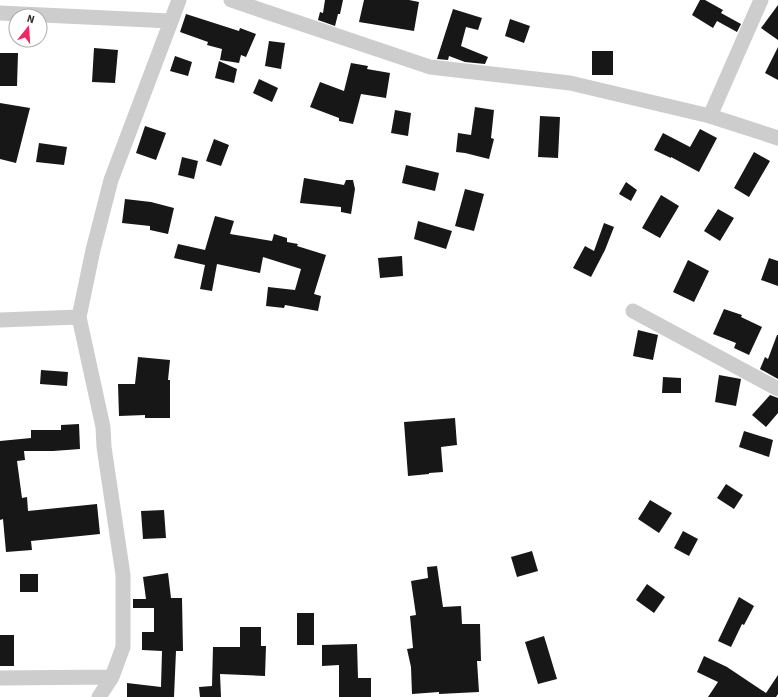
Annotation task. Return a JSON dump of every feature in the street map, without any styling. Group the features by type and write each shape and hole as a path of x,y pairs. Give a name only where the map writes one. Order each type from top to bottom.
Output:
{"street":[{"path":"99,697 112,677 124,647 123,575 104,447 103,427 79,317 93,250 111,180 179,0"},
{"path":"231,0 430,67 570,83 710,116 778,138"},
{"path":"710,116 761,0"},
{"path":"0,13 171,21"},
{"path":"633,311 778,389"},
{"path":"0,320 79,317"},
{"path":"0,678 112,677"}],"building":[{"path":"325,0 343,0 340,14 338,14 335,26 318,20 320,12 323,13"},
{"path":"364,0 409,0 419,2 414,31 359,22"},
{"path":"700,0 705,0 723,10 721,13 741,24 737,32 717,21 713,28 692,15"},
{"path":"778,5 778,40 761,28"},
{"path":"453,9 482,18 478,30 466,27 461,46 488,57 485,64 465,62 449,56 448,60 437,59"},
{"path":"186,14 239,31 240,28 256,34 246,57 241,55 239,63 220,60 222,49 207,45 208,42 180,32"},
{"path":"510,19 530,26 524,43 505,36"},
{"path":"269,41 285,43 281,69 265,66"},
{"path":"778,47 778,80 765,73"},
{"path":"94,48 118,50 115,83 92,82"},
{"path":"592,51 613,51 613,75 592,75"},
{"path":"0,53 18,53 17,86 0,86"},
{"path":"175,56 192,62 188,76 170,71"},
{"path":"219,61 237,69 234,83 215,78"},
{"path":"351,63 368,66 367,69 390,73 386,98 361,94 353,124 339,121 339,118 310,107 320,82 344,91"},
{"path":"259,79 278,88 272,102 253,93"},
{"path":"0,103 30,108 16,163 0,159"},
{"path":"475,107 494,110 491,138 494,139 489,159 456,152 458,133 471,135"},
{"path":"395,110 411,113 408,136 391,133"},
{"path":"540,116 560,117 558,158 538,157"},
{"path":"145,126 166,133 156,160 136,153"},
{"path":"700,129 717,138 699,172 654,150 663,133 690,147"},
{"path":"214,139 229,145 221,166 206,161"},
{"path":"39,143 67,147 64,165 36,162"},
{"path":"754,152 770,161 749,197 734,188"},
{"path":"182,157 198,161 194,179 178,175"},
{"path":"406,165 439,173 435,191 402,183"},
{"path":"304,178 344,185 346,180 353,180 355,189 351,214 341,212 341,207 300,203"},
{"path":"626,182 637,190 631,201 619,194"},
{"path":"465,189 484,194 474,231 455,226"},
{"path":"661,195 679,206 660,238 642,228"},
{"path":"125,199 151,202 174,208 168,234 150,230 150,226 122,223"},
{"path":"718,209 734,218 720,241 704,231"},
{"path":"215,216 234,221 230,234 272,241 274,234 287,238 287,242 298,244 297,246 326,255 314,294 321,296 318,311 285,305 284,308 266,306 268,287 295,290 301,269 263,257 260,273 217,264 212,291 200,289 205,265 174,258 178,244 205,250"},
{"path":"418,221 452,231 446,249 414,239"},
{"path":"604,223 614,227 605,250 591,277 573,268 585,246 594,251"},
{"path":"402,256 403,276 380,278 378,258"},
{"path":"769,258 778,261 778,286 761,280"},
{"path":"688,260 709,271 694,302 673,292"},
{"path":"724,309 742,315 741,317 762,327 749,355 734,348 736,343 713,334"},
{"path":"638,330 658,335 653,360 633,356"},
{"path":"777,335 778,379 760,369 765,357 768,359"},
{"path":"138,357 170,360 168,380 170,380 170,418 145,418 145,415 119,416 118,384 135,384"},
{"path":"41,370 68,372 67,386 40,384"},
{"path":"719,375 741,379 736,406 715,402"},
{"path":"663,377 681,378 681,393 662,393"},
{"path":"770,395 778,398 778,413 766,427 752,415"},
{"path":"455,418 457,445 441,447 443,472 408,476 404,422"},
{"path":"79,424 80,449 24,451 25,460 17,461 22,498 27,497 28,511 97,504 100,534 31,541 32,550 6,552 3,519 0,520 0,441 31,438 31,430 61,430 61,425"},
{"path":"744,431 773,440 769,457 739,447"},
{"path":"726,484 743,495 734,509 717,498"},
{"path":"650,500 672,513 659,533 638,519"},
{"path":"164,510 166,538 143,539 141,511"},
{"path":"683,531 698,539 689,556 674,548"},
{"path":"532,551 538,571 517,577 511,557"},
{"path":"437,566 443,607 461,606 462,624 480,624 481,661 477,661 479,692 412,694 411,667 407,649 413,648 410,616 416,615 411,581 428,578 427,567"},
{"path":"168,573 171,598 182,598 183,651 176,651 174,697 127,697 127,683 161,687 162,651 142,650 142,632 154,632 154,608 133,608 133,599 146,599 143,577"},
{"path":"20,574 38,574 38,592 20,592"},
{"path":"647,584 665,597 654,613 636,600"},
{"path":"739,597 754,606 744,625 742,624 731,647 718,641"},
{"path":"297,613 314,613 314,645 297,645"},
{"path":"240,627 261,627 261,646 266,646 265,676 220,674 221,697 200,697 199,687 212,686 213,647 240,647"},
{"path":"0,635 14,635 14,666 0,666"},
{"path":"544,636 557,679 538,684 525,642"},
{"path":"357,644 358,678 371,678 371,697 339,697 339,665 322,666 322,645"},
{"path":"704,656 727,667 766,693 778,675 778,694 776,697 708,697 718,682 697,672"}]}
